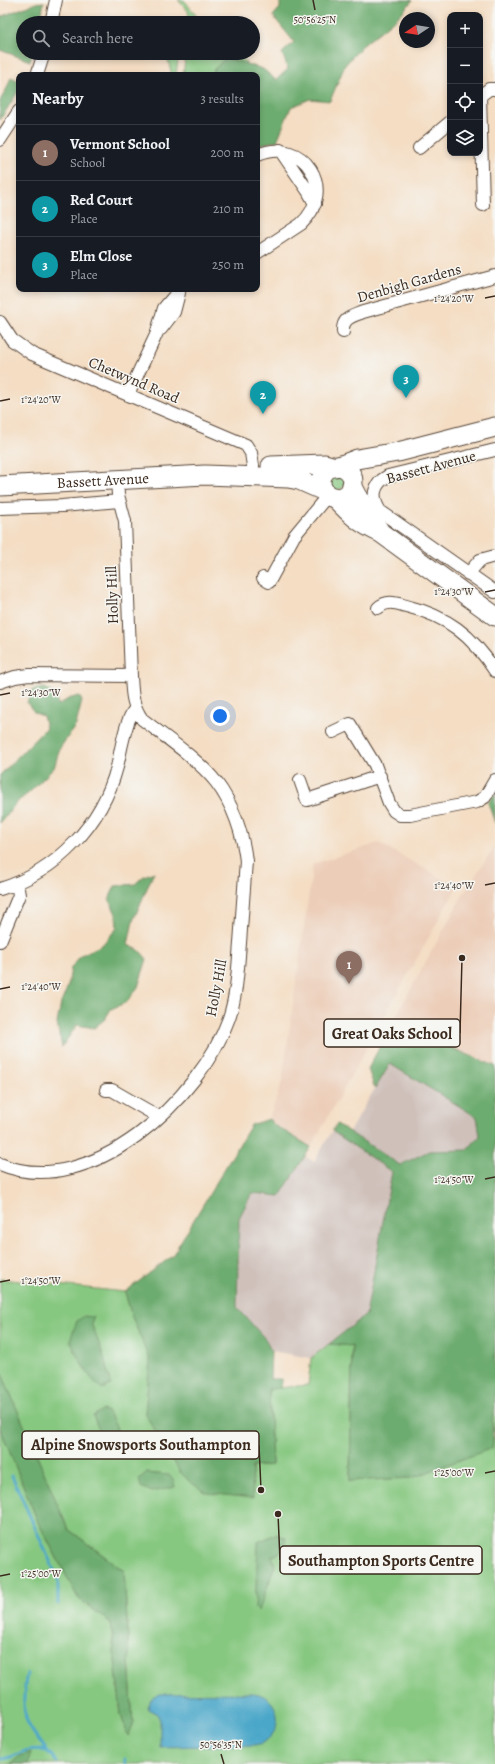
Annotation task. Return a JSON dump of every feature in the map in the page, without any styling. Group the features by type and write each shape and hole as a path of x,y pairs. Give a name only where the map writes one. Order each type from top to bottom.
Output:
{"main road":[{"name":"Bassett Avenue","path":"205,475 239,467 253,466 308,466 325,464 336,466 356,459 398,452 495,427"},
{"name":"Bassett Avenue","path":"352,484 366,471 398,452"},
{"path":"381,533 363,506 352,484 350,474 343,468 336,466 326,470 321,482 329,494 351,516 381,533 495,616"},
{"name":"Bassett Avenue","path":"0,486 205,475 288,478 299,480 329,494"},
{"path":"329,494 339,498 348,493 352,484"}],"street":[{"path":"53,16 56,0"},
{"path":"38,72 42,60"},
{"path":"483,93 486,90 495,89"},
{"path":"0,140 16,116"},
{"path":"481,120 483,205"},
{"path":"419,148 447,125"},
{"path":"260,154 280,150 308,190 315,204 307,219 260,251"},
{"name":"Denbigh Gardens","path":"343,332 342,325 345,320 363,312 495,276"},
{"path":"128,395 156,335 164,308 177,292"},
{"name":"Chetwynd Road","path":"0,322 12,340 32,354 246,445 251,453 253,466"},
{"name":"Bassett Avenue","path":"468,574 380,511 376,505 374,492 376,485 388,476 495,450"},
{"name":"Holly Hill","path":"0,1164 15,1170 28,1172 45,1172 76,1166 109,1154 139,1136 179,1097 196,1076 221,1036 229,1017 237,980 246,861 244,846 226,796 216,782 203,768 142,719 135,709 132,698 130,676 125,521 117,480"},
{"path":"269,582 294,536 329,494"},
{"name":"Bassett Avenue","path":"0,508 62,506 120,501"},
{"path":"495,556 480,560 468,574 495,592"},
{"path":"378,608 383,603 390,602 425,611 446,620 461,632 488,659 495,671"},
{"path":"0,682 15,677 29,675 130,676"},
{"path":"0,888 17,883 39,872 72,845 88,828 98,812 116,772 130,717 135,709"},
{"path":"332,732 350,724 375,765 389,803 394,811 400,815 410,815 477,802 485,797 495,780"},
{"path":"300,780 307,800 380,776"},
{"path":"0,941 19,895 17,883"},
{"path":"106,1090 112,1090 159,1117"}],"shaded area":[{"path":"379,843 457,887 311,1147 274,1125 269,1119 282,1082 313,864"},
{"path":"495,846 495,1066 392,1023 464,893"},
{"path":"409,1031 495,1066 495,1174 400,1165 349,1132"},
{"path":"332,1131 392,1172 366,1315 311,1358 271,1351 266,1340 237,1307 239,1218 252,1193 280,1196 306,1157 314,1162"}],"green space":[{"path":"178,0 184,0 197,16 189,16 188,11"},
{"path":"280,0 412,1 402,12 399,12 398,17 362,46 345,65 330,101 310,99 291,107 277,141 260,144 260,72 214,72 214,69 224,60 233,60 263,69 276,80 288,69 282,53 294,42 273,16 280,8"},
{"path":"44,2 41,16 16,16 16,56 0,50 0,17 36,3"},
{"path":"168,60 178,60 176,72 171,72"},
{"path":"185,60 224,60 214,69 214,72 183,72"},
{"path":"232,60 243,60 248,65"},
{"path":"11,77 16,80 16,95 0,120 0,101"},
{"path":"337,474 343,476 345,482 343,488 337,490 331,488 329,482 331,476"},
{"path":"45,688 52,693 59,705 68,699 79,696 82,701 76,725 60,748 54,768 30,792 17,802 0,823 0,775 46,728 43,716 35,713 27,703 32,690"},
{"path":"495,793 495,823 488,803"},
{"path":"154,872 133,921 128,945 139,950 147,959 138,987 127,1002 111,1009 105,1019 94,1028 77,1025 62,1047 57,1023 61,1003 68,986 71,968 81,955 102,945 117,928 116,914 109,899 115,886 135,884 144,876"},
{"path":"392,1023 495,1066 495,1406 492,1417 493,1443 492,1448 412,1478 350,1481 352,1346 329,1344 366,1315 392,1172 332,1131 337,1124 400,1165 429,1151 467,1150 480,1136 477,1117 390,1064 375,1089 368,1069"},
{"path":"269,1119 274,1125 311,1147 280,1196 252,1193 239,1218 237,1307 266,1340 271,1351 270,1379 281,1379 281,1388 269,1389 272,1465 252,1467 253,1498 207,1493 190,1482 180,1472 145,1414 150,1360 132,1317 125,1292 172,1256 251,1125"},
{"path":"0,1279 125,1292 132,1317 150,1360 145,1414 253,1481 252,1467 272,1465 269,1389 308,1385 311,1358 329,1344 352,1345 350,1480 495,1437 495,1764 0,1764 0,1428 38,1522 78,1598 111,1623 121,1715 128,1735 133,1725 124,1571 68,1529 0,1370"},
{"path":"84,1316 93,1317 92,1325 104,1357 111,1385 102,1389 91,1378 83,1366 70,1340 77,1321"},
{"path":"0,1369 68,1529 124,1571 133,1725 128,1736 121,1715 111,1623 78,1598 38,1522 0,1428"},
{"path":"495,1406 495,1437 491,1416"},
{"path":"102,1410 108,1412 117,1428 110,1448 103,1445 101,1434 93,1416"},
{"path":"146,1473 169,1475 173,1480 175,1487 152,1492 141,1487 139,1479"},
{"path":"276,1534 286,1538 285,1549 272,1557 275,1565 259,1611 255,1608 258,1542"},
{"path":"31,1752 28,1764 10,1764 20,1756"}],"water":[{"path":"253,1693 263,1696 271,1702 275,1709 277,1718 276,1727 272,1735 265,1741 255,1745 160,1747 160,1720 157,1714 148,1709 151,1700 159,1694"}],"waterway":[{"path":"12,1476 58,1579 58,1604"},
{"path":"27,1674 24,1696 26,1718 35,1735 57,1762"},
{"path":"0,1759 11,1757 32,1749 46,1751"},
{"path":"125,1759 125,1764"}],"place":[{"name":"Elm Close","path":"406,398"},
{"name":"Red Court","path":"263,414"},
{"name":"Great Oaks School","path":"462,958"},
{"name":"Vermont School","path":"349,984"},
{"name":"Alpine Snowsports Southampton","path":"261,1490"},
{"name":"Southampton Sports Centre","path":"278,1514"}]}
